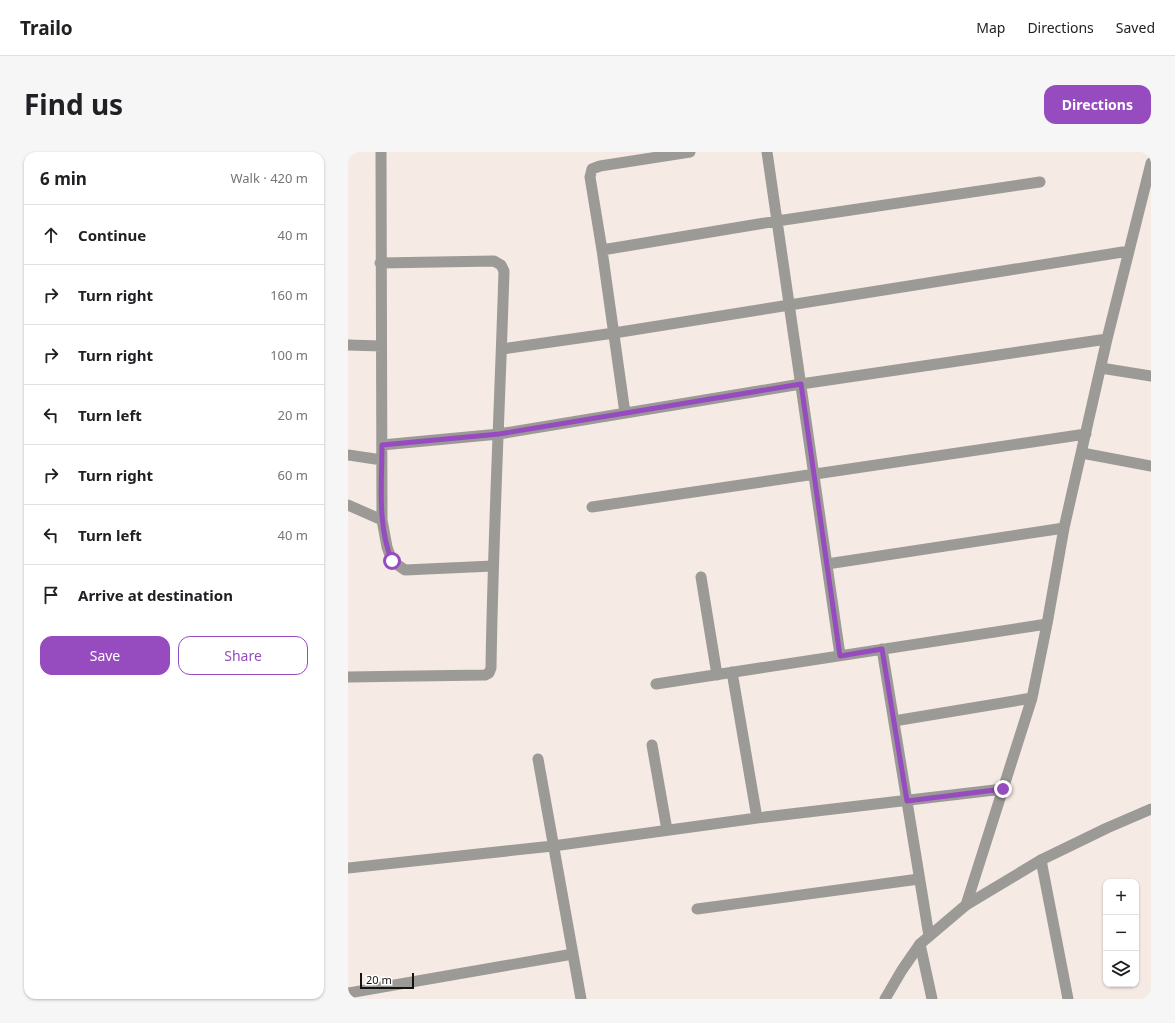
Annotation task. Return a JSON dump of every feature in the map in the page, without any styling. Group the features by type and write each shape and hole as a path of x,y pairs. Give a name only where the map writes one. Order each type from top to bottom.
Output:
{"street":[{"path":"380,152 382,520 386,548 392,561 405,570 493,566"},
{"path":"625,414 602,250 590,177 592,169 600,166 690,152"},
{"path":"767,152 840,656"},
{"path":"966,905 1032,698 1048,624 1064,528 1107,339 1151,163"},
{"path":"602,250 777,221 1040,182"},
{"path":"502,349 614,333 1129,251"},
{"path":"348,677 485,675 492,668 493,566 504,271 501,264 494,261 380,262"},
{"path":"382,445 499,434 801,384 1107,339"},
{"path":"348,345 381,346"},
{"path":"1101,368 1151,376"},
{"path":"592,507 1086,434"},
{"path":"1082,453 1151,466"},
{"path":"348,455 382,460"},
{"path":"348,505 382,520"},
{"path":"827,564 1064,528"},
{"path":"701,577 717,675"},
{"path":"656,684 1048,624"},
{"path":"882,649 929,936"},
{"path":"732,672 757,818"},
{"path":"894,721 1032,698"},
{"path":"652,745 667,830"},
{"path":"538,760 581,999"},
{"path":"348,868 553,846 757,818 1003,789"},
{"path":"884,997 920,944 966,905 1041,860 1107,828 1151,809"},
{"path":"1041,860 1068,999"},
{"path":"697,909 920,879"},
{"path":"920,944 932,999"},
{"path":"348,993 364,995 573,954"}],"route":[{"path":"392,561 386,548 382,520 382,445 499,434 801,384 840,656 882,649 907,801 1003,789"}]}
